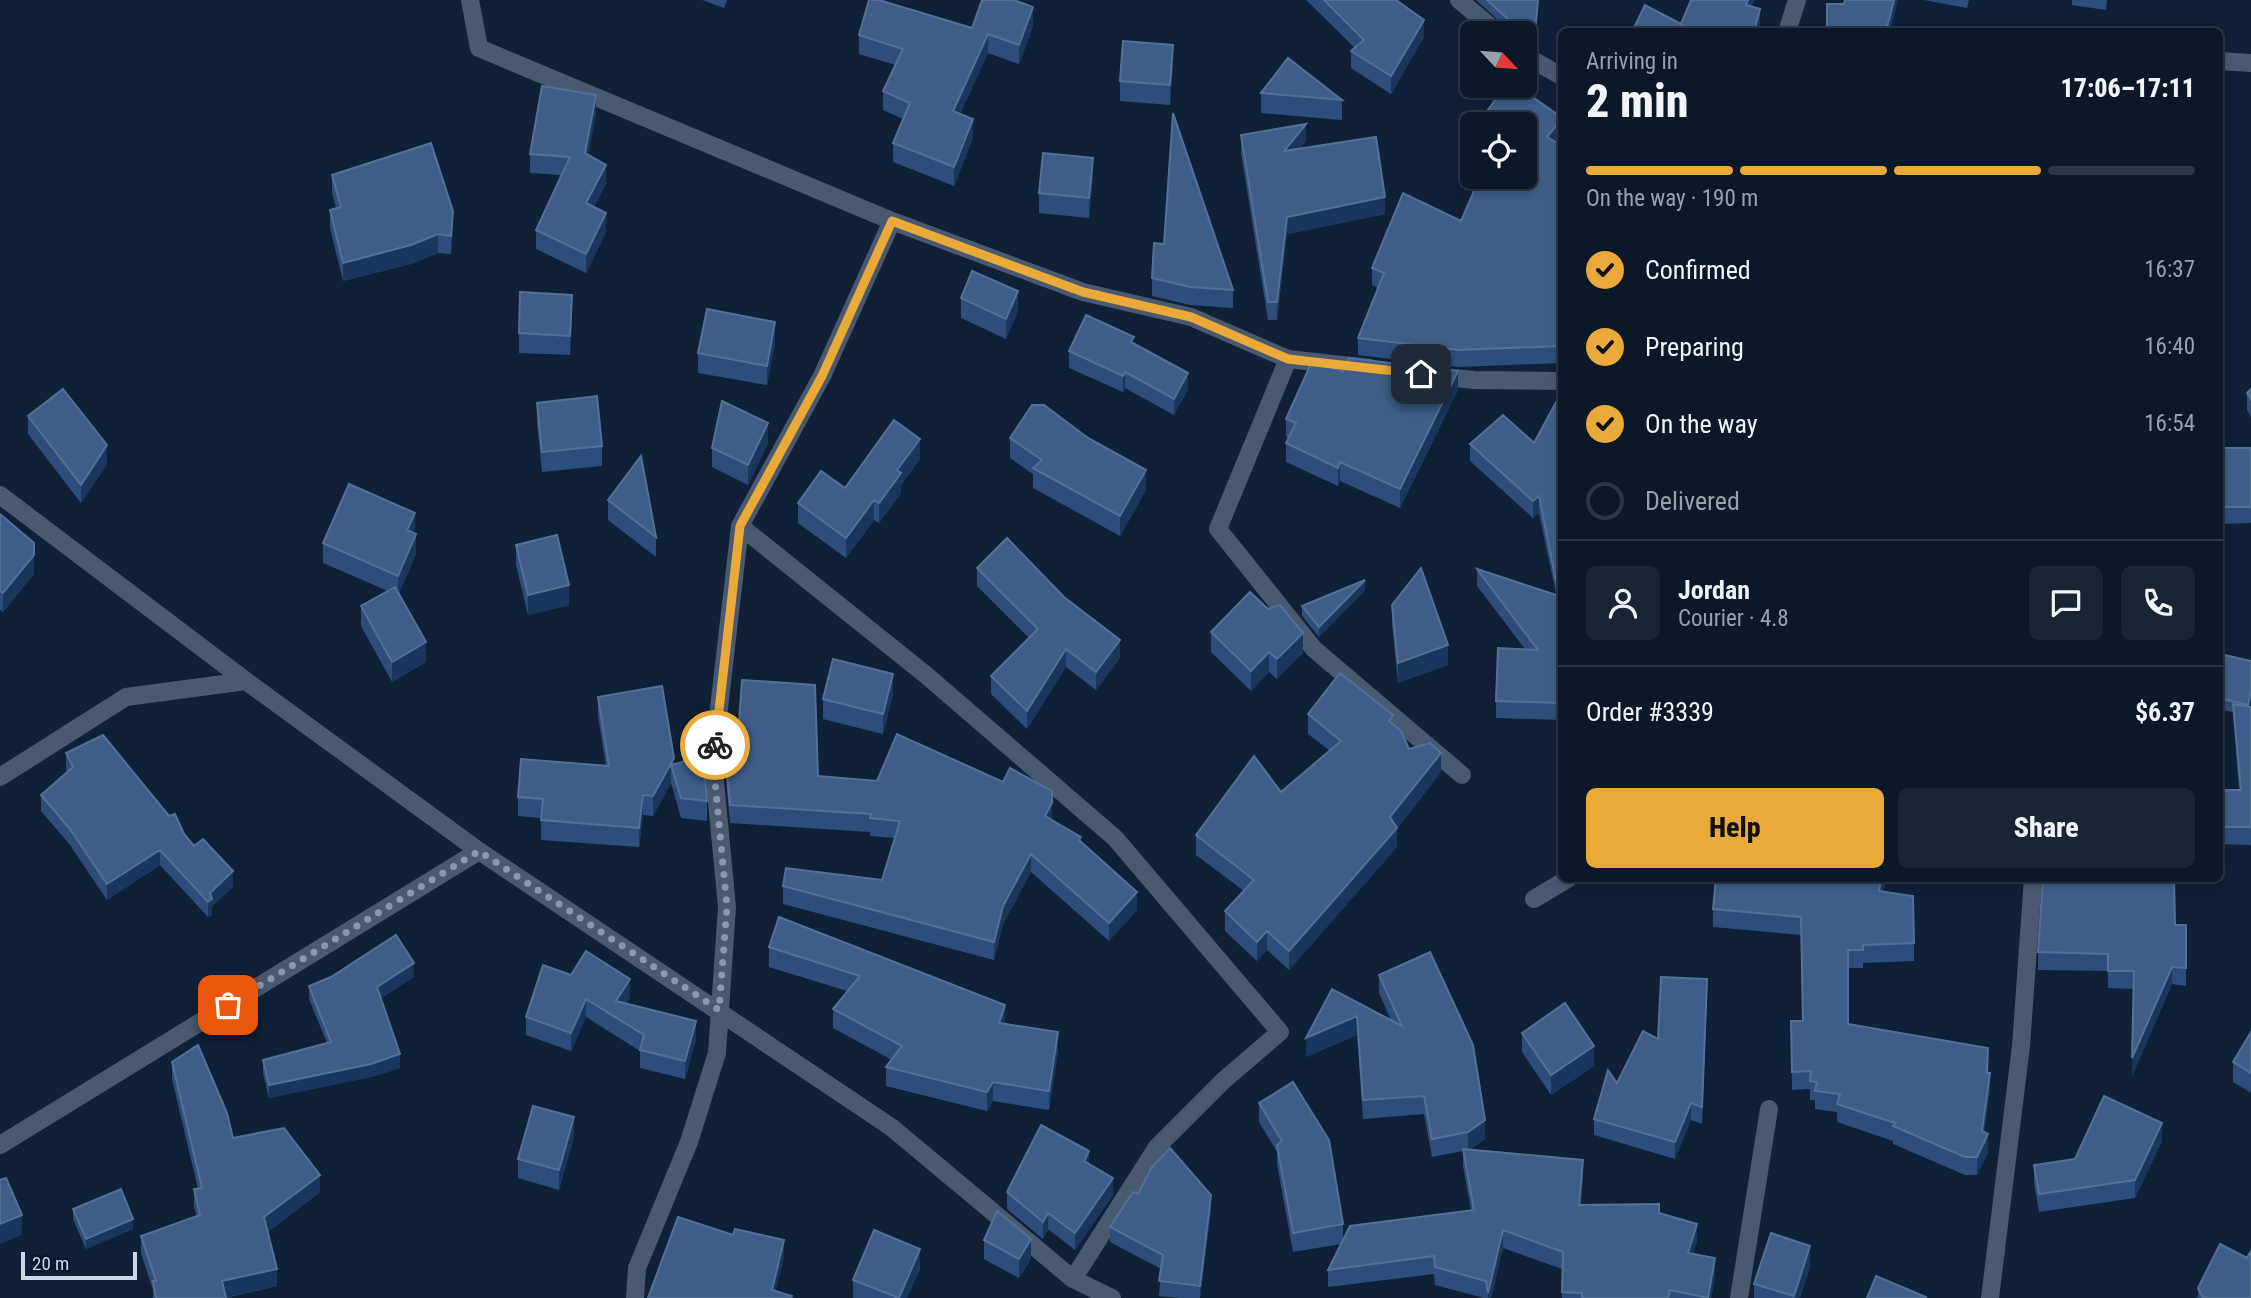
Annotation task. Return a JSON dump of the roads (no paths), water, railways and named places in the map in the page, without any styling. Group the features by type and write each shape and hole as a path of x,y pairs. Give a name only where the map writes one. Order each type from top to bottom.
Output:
{"street":[{"path":"470,0 479,48 892,221 1083,292 1191,317 1288,359 1381,369"},
{"path":"1459,0 1484,21"},
{"path":"1788,28 1797,0"},
{"path":"2223,61 2251,63"},
{"path":"1537,62 1558,74"},
{"path":"635,1298 637,1268 689,1142 717,1053 727,907 713,760 740,526 822,376 892,221"},
{"path":"1288,359 1218,529 1314,649 1462,775"},
{"path":"1421,374 1474,380 1558,381"},
{"path":"0,495 246,681 479,851 891,1127 1088,1294 1112,1298"},
{"path":"740,526 926,675 1115,838 1280,1032 1223,1081 1157,1147 1073,1279"},
{"path":"0,777 125,697 246,681"},
{"path":"0,1145 479,851"},
{"path":"1534,899 1562,882"},
{"path":"1990,1298 2021,1046 2033,882"},
{"path":"1739,1298 1769,1109"}]}
